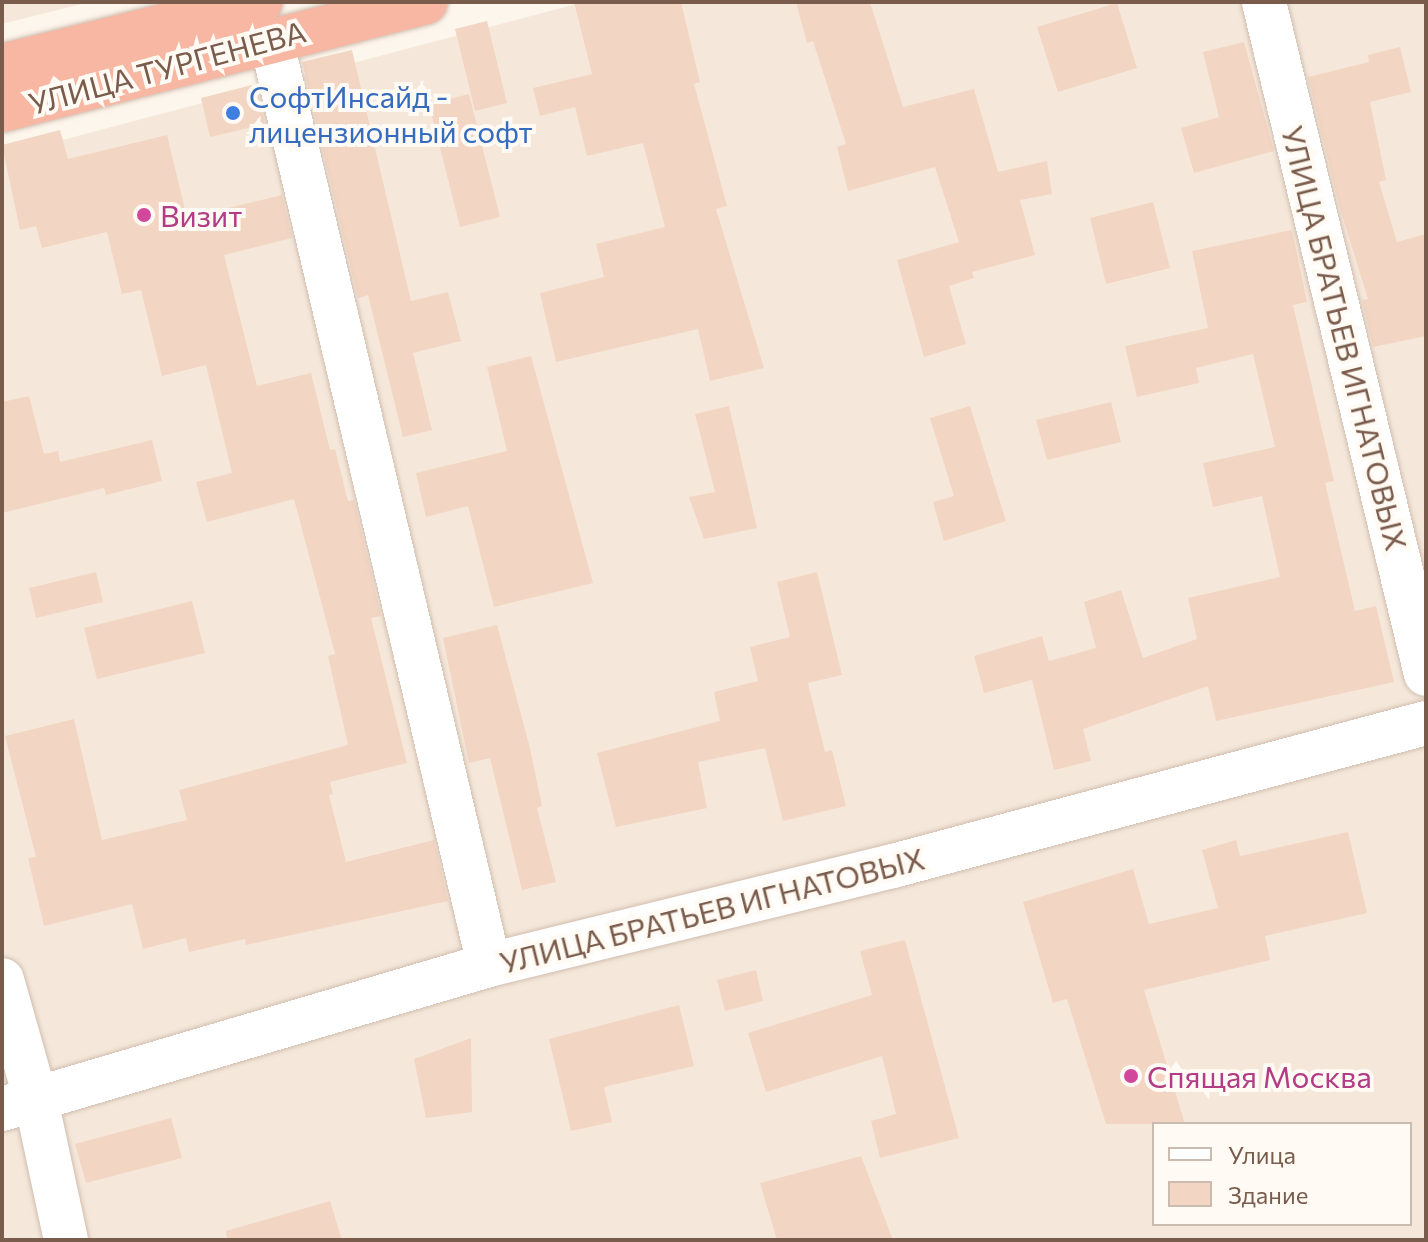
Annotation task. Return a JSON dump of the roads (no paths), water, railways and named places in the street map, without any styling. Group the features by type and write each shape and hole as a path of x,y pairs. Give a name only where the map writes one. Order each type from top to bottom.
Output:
{"highway":[{"name":"УЛИЦА ТУРГЕНЕВА","path":"2,66 266,20 425,2"},
{"name":"УЛИЦА ТУРГЕНЕВА","path":"2,110 266,20"}],"street":[{"name":"УЛИЦА БРАТЬЕВ ИГНАТОВЫХ","path":"1264,2 1426,674"},
{"path":"266,20 489,965"},
{"name":"УЛИЦА БРАТЬЕВ ИГНАТОВЫХ","path":"19,1105 489,965 893,866 1426,723"},
{"path":"2,980 19,1105 66,1240"}],"place":[{"name":"СофтИнсайд - лицензионный софт","path":"233,113"},
{"name":"Визит","path":"144,215"},
{"name":"Спящая Москва","path":"1131,1076"}]}
